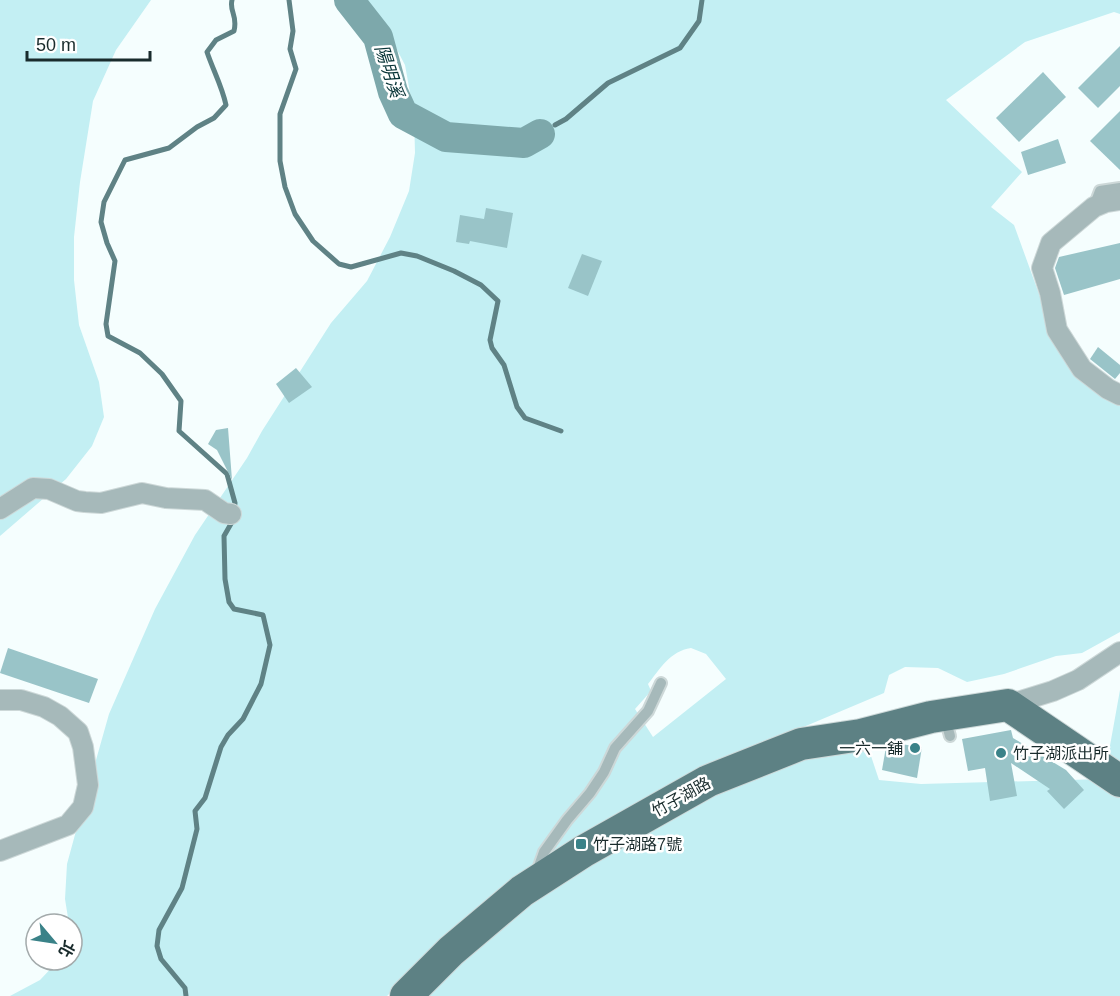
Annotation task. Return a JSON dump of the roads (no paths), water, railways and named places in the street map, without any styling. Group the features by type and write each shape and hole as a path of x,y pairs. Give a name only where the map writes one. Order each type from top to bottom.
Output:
{"main road":[{"name":"竹子湖路","path":"406,996 451,951 522,891 584,852 708,781 801,744 947,725 1008,705"},
{"path":"1008,705 1120,781"}],"street":[{"path":"1120,200 1094,207 1051,243 1042,268 1050,293 1057,330 1082,369 1108,389 1120,395"},
{"path":"0,509 33,488 50,489 77,501 85,502 101,502 142,492 166,498 205,500 224,513 236,514"},
{"name":"竹子湖路","path":"1008,705 1053,692 1078,680 1120,652"},
{"path":"0,700 21,700 44,707 60,716 78,732 83,747 88,785 83,807 68,825 0,850"}],"lane":[{"path":"1094,207 1100,191 1120,188"},
{"path":"531,886 544,852 590,793 604,772 615,748 648,711 661,683"}],"waterway":[{"path":"186,996 185,988 161,959 157,946 159,930 182,888 197,829 195,811 205,798 221,747 228,735 243,719 261,684 270,645 263,615 234,609 229,602 225,579 224,536 232,522 235,503 227,474 179,431 181,401 162,374 140,353 108,336 106,324 115,261 101,222 104,202 125,160 169,148 197,127 214,118 226,105 207,52 216,40 234,31 232,0"},
{"path":"289,0 293,31 290,49 296,69 280,114 280,161 285,187 295,214 313,241 339,264 351,267 401,253 417,256 481,285 498,301 490,340 492,348 504,365 517,407 525,418 561,431"},
{"name":"陽明溪","path":"349,0 378,37 393,92 403,114 446,137 524,143 540,134"},
{"name":"陽明溪","path":"555,125 566,119 608,83 680,48 699,21 702,0"}],"place":[{"name":"一六一舖","path":"915,748"},
{"name":"竹子湖派出所","path":"1001,753"},
{"name":"竹子湖路7號","path":"581,844"}]}
